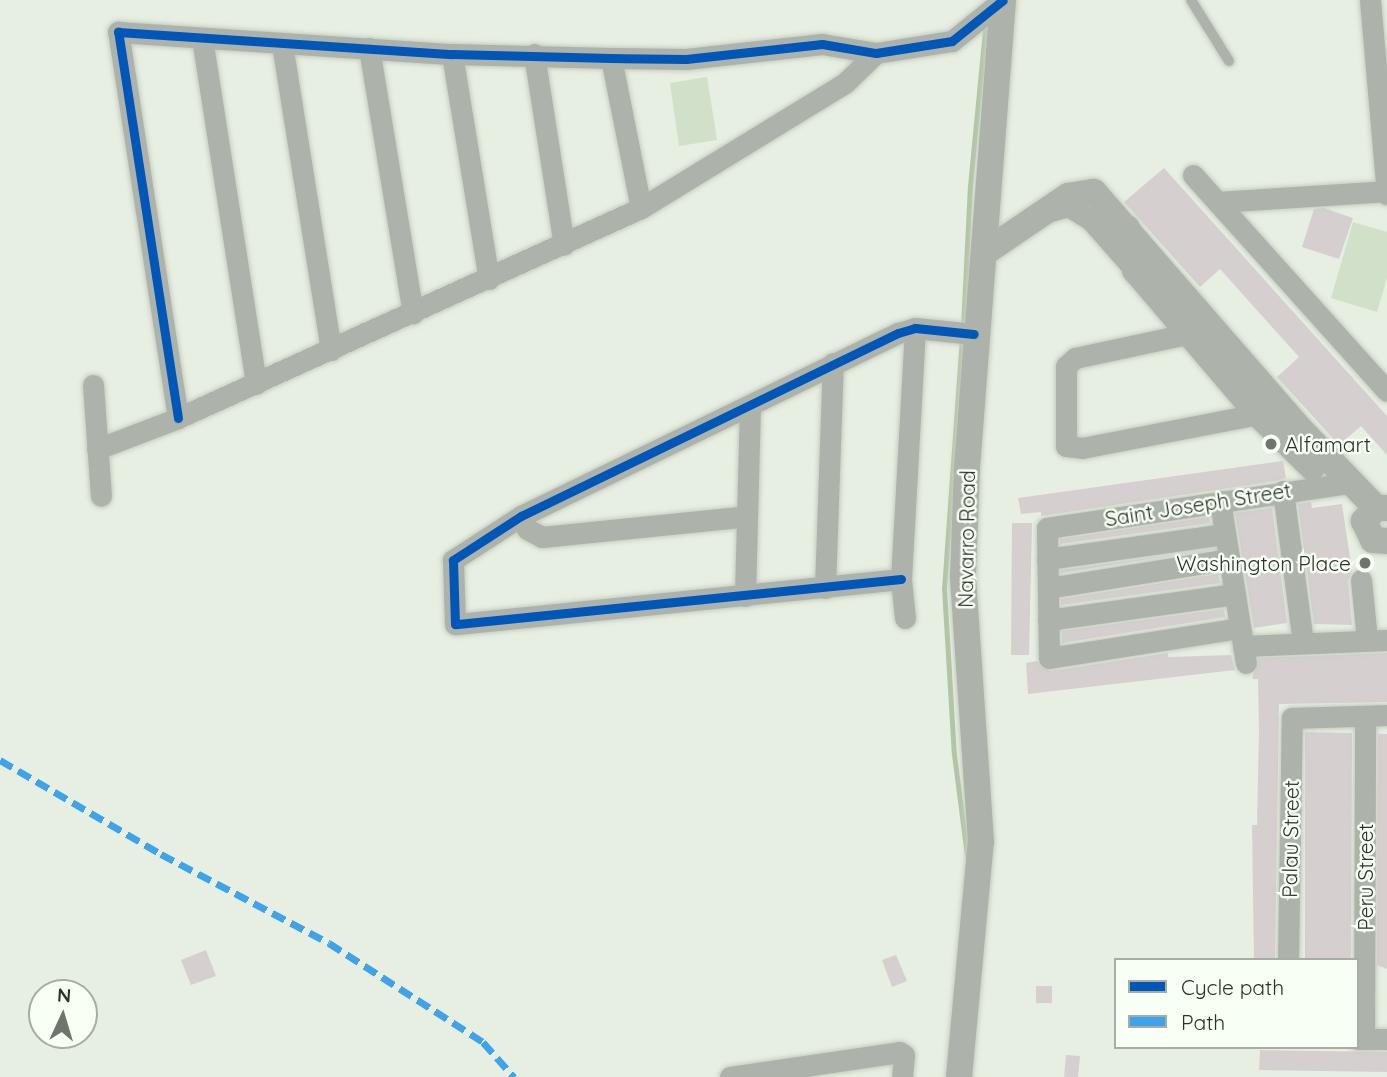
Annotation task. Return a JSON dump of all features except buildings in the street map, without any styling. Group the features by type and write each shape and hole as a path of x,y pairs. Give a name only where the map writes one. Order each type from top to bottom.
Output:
{"street":[{"path":"1217,202 1386,193 1381,58 1370,0"},
{"path":"178,418 118,33 452,54 686,59 822,44 876,53 952,41 994,7"},
{"name":"Navarro Road","path":"959,1077 981,842 963,577 966,333 984,253 994,7"},
{"path":"202,38 256,384"},
{"path":"282,44 331,350"},
{"path":"369,48 413,313"},
{"path":"97,449 256,384 641,208 845,83 876,53"},
{"path":"452,54 489,279"},
{"path":"534,54 564,245"},
{"path":"611,58 641,208"},
{"path":"1193,175 1386,387"},
{"path":"984,253 1068,196 1094,192 1126,225 1258,414 1292,434"},
{"path":"1040,214 1068,206 1090,219 1135,270 1199,332 1339,484 1376,512 1367,535 1386,543"},
{"path":"1126,225 1135,270"},
{"path":"905,618 901,579 915,328"},
{"path":"901,579 455,624 456,554 521,516 750,407 833,363 915,328 966,333"},
{"path":"1199,332 1075,358 1066,366 1066,446 1082,448 1258,414"},
{"path":"825,588 833,363"},
{"path":"93,385 101,496"},
{"path":"745,596 750,407"},
{"name":"Saint Joseph Street","path":"1048,559 1047,528 1339,484"},
{"path":"1283,491 1303,643"},
{"path":"1220,501 1243,646"},
{"path":"521,516 527,529 542,537 747,516"},
{"path":"1225,534 1048,559 1049,657 1377,640 1361,580"},
{"path":"1048,588 1229,559"},
{"path":"1048,620 1235,594"},
{"path":"1365,716 1387,715"},
{"name":"Palau Street","path":"1288,958 1292,718 1365,716"},
{"name":"Peru Street","path":"1361,1039 1365,716"},
{"path":"1361,1039 1387,1039"},
{"path":"741,1076 832,1070 902,1052 902,1077"}],"lane":[{"path":"1191,0 1229,61"}],"green space":[{"path":"707,77 717,140 679,146 670,83"},
{"path":"1353,222 1387,232 1387,278 1377,312 1331,298"}],"waterway":[{"path":"963,328 970,186 986,21"},
{"path":"962,338 944,588 954,754 967,855"}],"marked path":[{"path":"0,760 161,854 329,943 483,1042 514,1077"}],"cycle path":[{"path":"178,418 118,32 452,54 686,59 822,44 876,53 952,41 1003,0"},
{"path":"901,579 455,624 453,560 521,516 898,333 915,328 974,334"}],"place":[{"name":"Alfamart","path":"1271,444"},
{"name":"Washington Place","path":"1365,563"}]}
